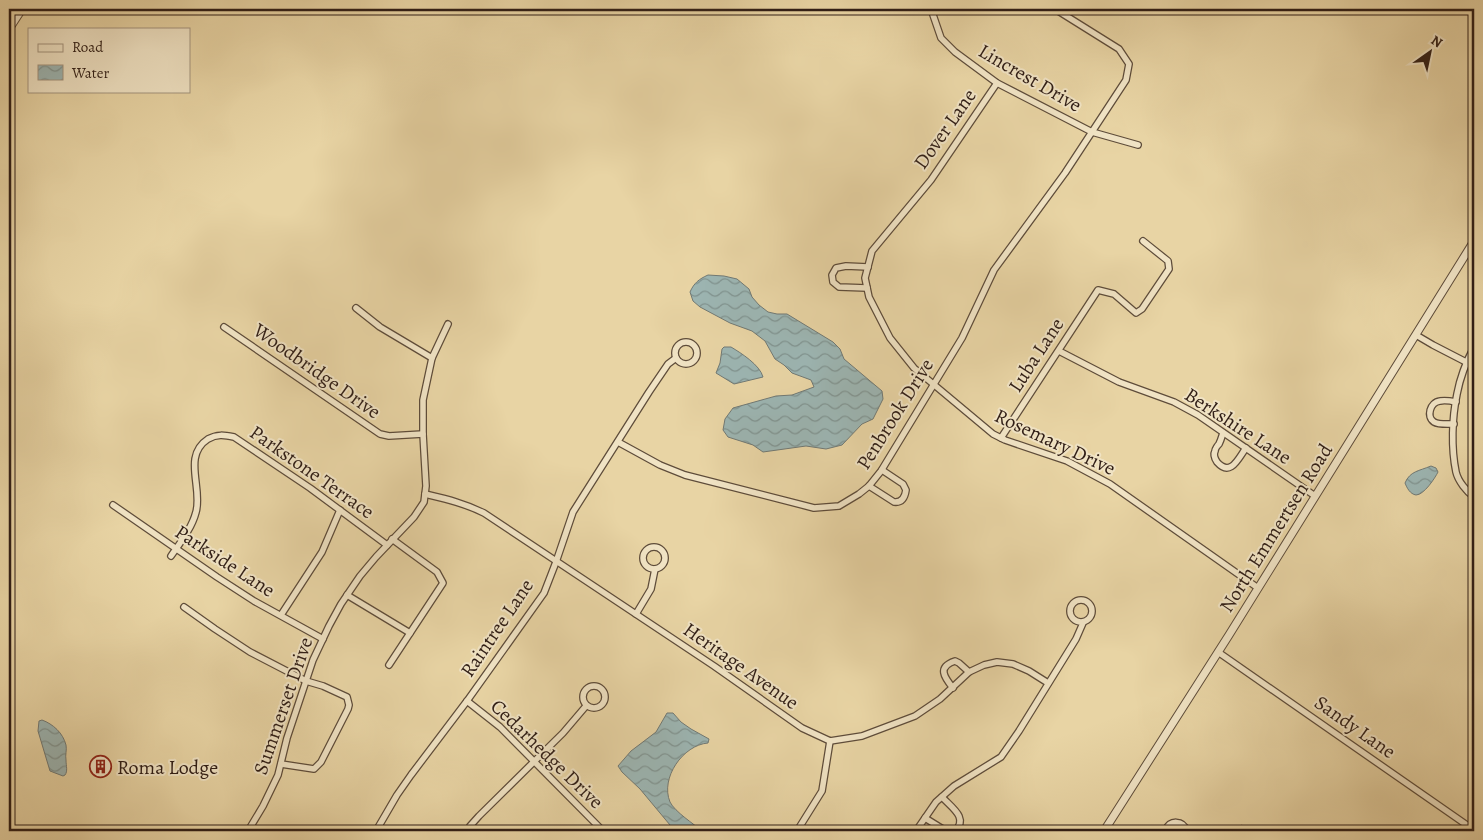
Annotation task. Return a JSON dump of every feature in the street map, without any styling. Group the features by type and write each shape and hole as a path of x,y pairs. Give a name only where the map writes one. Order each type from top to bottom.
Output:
{"street":[{"path":"9,30 22,9"},
{"name":"Lincrest Drive","path":"931,9 941,38 955,52 997,83 1092,132 1138,145"},
{"name":"Penbrook Drive","path":"618,442 660,465 685,475 814,508 839,506 870,486 882,470 962,338 994,270 1065,173 1126,80 1129,64 1120,49 1055,9"},
{"name":"Dover Lane","path":"919,194 931,180 997,83"},
{"name":"Rosemary Drive","path":"919,194 872,251 865,278 869,297 890,338 914,368 993,434 1067,461 1110,484 1258,588"},
{"name":"Luba Lane","path":"1001,438 1098,290 1114,294 1136,313 1142,309 1169,268 1168,261 1142,241"},
{"name":"North Emmertsen Road","path":"1104,831 1474,241"},
{"path":"867,288 839,287 833,282 832,275 836,268 846,266 868,267"},
{"path":"356,308 380,328 432,358"},
{"name":"Summerset Drive","path":"248,831 271,791 313,660 323,639 347,595 360,576 414,517 424,502 426,486 423,434 424,400 432,358 448,324"},
{"name":"Woodbridge Drive","path":"224,327 380,434 403,437 423,434"},
{"path":"1416,335 1466,362"},
{"path":"689,342 697,349 697,357 693,363 682,364 676,358 675,351 682,343 689,342"},
{"path":"1474,347 1466,362 1457,394 1454,424 1454,455 1457,474 1468,492 1474,497"},
{"name":"Berkshire Lane","path":"1059,351 1119,382 1174,402 1198,416 1315,496"},
{"name":"Raintree Lane","path":"376,831 396,797 544,592 573,512 668,364 676,358"},
{"path":"1454,424 1436,423 1431,419 1430,407 1439,400 1456,402"},
{"path":"1223,433 1215,450 1214,458 1219,464 1227,468 1232,467 1246,448"},
{"name":"Parkstone Terrace","path":"175,549 193,522 197,510 195,455 198,448 214,436 225,435 234,437 310,488 387,545"},
{"path":"870,486 894,502 901,501 904,498 906,490 903,484 882,470"},
{"name":"Heritage Avenue","path":"425,494 467,504 484,512 714,666 802,728 830,741"},
{"name":"Parkside Lane","path":"113,505 232,587 323,639"},
{"path":"281,616 322,552 340,510"},
{"path":"389,665 443,583 442,578 437,572 392,539"},
{"path":"652,546 663,550 666,556 662,566 655,569 648,567 643,561 644,553 652,546"},
{"path":"171,556 175,549"},
{"path":"636,614 651,589 655,569"},
{"path":"347,595 410,633"},
{"path":"916,831 936,802 954,786 1001,757 1076,639 1083,623 1091,617 1092,610 1089,603 1079,600 1070,607 1070,615 1075,621 1083,623"},
{"path":"184,607 215,630 250,652 306,681 323,686 347,697 349,705 321,762 314,768 281,764"},
{"name":"Sandy Lane","path":"1218,652 1474,830"},
{"path":"952,688 944,677 946,666 955,661 969,672"},
{"path":"796,831 822,791 830,741 862,736 915,716 940,699 969,672 984,665 998,662 1013,664 1029,671 1048,684"},
{"path":"590,686 602,688 606,698 603,705 593,709 586,706 583,699 585,691 590,686"},
{"name":"Cedarhedge Drive","path":"467,701 500,727 603,831"},
{"path":"469,829 563,733 586,706"},
{"path":"942,797 961,820 960,825 955,831"},
{"path":"925,818 946,831"},
{"path":"1165,831 1172,822 1181,823 1187,828 1187,831"},
{"path":"469,829 477,831"}],"water":[{"path":"708,275 737,279 749,289 752,297 768,312 787,314 833,342 840,349 844,359 882,391 883,399 873,419 862,424 842,445 826,449 806,446 763,452 753,445 728,437 723,430 725,419 733,408 776,396 792,395 814,387 811,380 792,373 775,359 765,341 752,331 730,323 700,307 693,301 690,292 697,282"},
{"path":"724,347 731,347 745,356 758,368 763,377 734,384 716,373"},
{"path":"1431,466 1436,468 1438,472 1432,482 1419,494 1412,493 1405,483 1409,476"},
{"path":"667,713 673,713 681,722 709,739 708,743 699,745 682,756 671,773 668,783 668,793 672,806 702,831 675,831 618,766 631,751 656,732"},
{"path":"42,720 57,730 65,741 67,770 63,776 50,771 38,731 39,721"}],"place":[{"name":"Roma Lodge","path":"101,767"}]}
